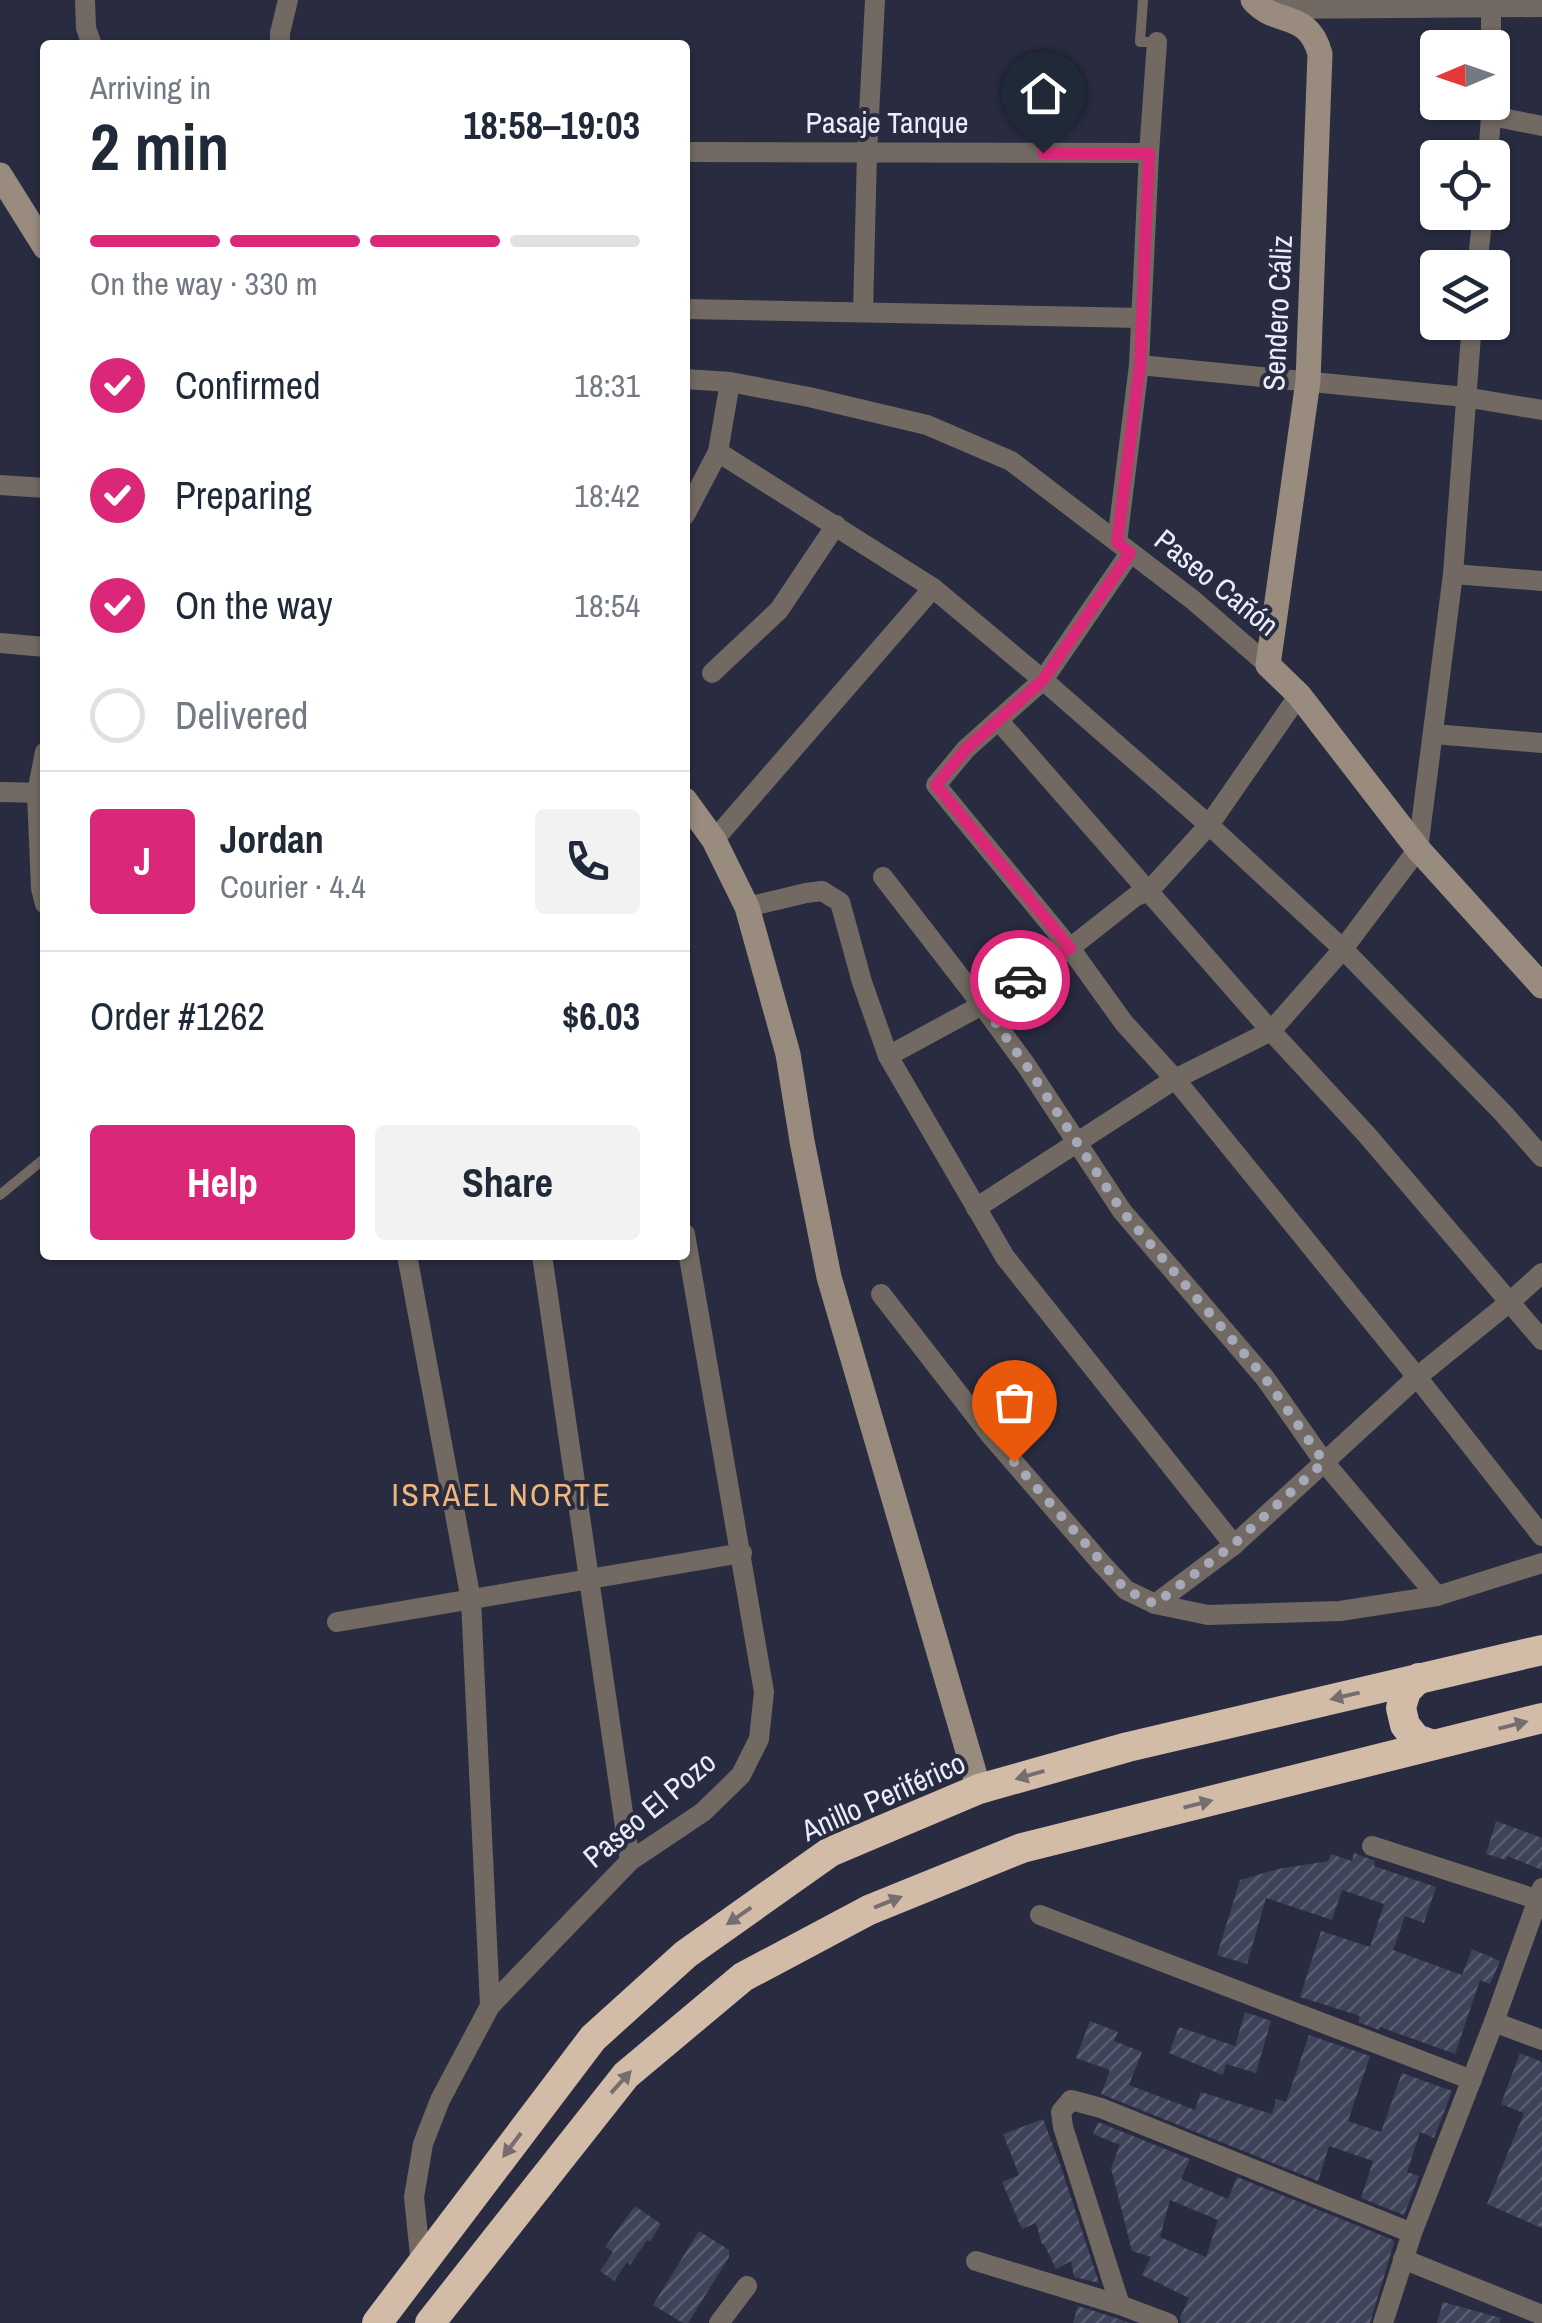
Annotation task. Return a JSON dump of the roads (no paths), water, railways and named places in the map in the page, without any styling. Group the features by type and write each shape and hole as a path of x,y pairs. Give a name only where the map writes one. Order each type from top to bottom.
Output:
{"highway":[{"name":"Anillo Periférico","path":"377,2323 593,2038 686,1954 830,1852 979,1789 1128,1748 1542,1650"},
{"path":"1419,1678 1406,1691 1401,1708 1404,1725 1416,1738 1433,1745"},
{"path":"437,2317 626,2075 743,1978 869,1910 1022,1848 1542,1718"}],"street":[{"path":"85,0 90,40"},
{"path":"280,40 288,0"},
{"path":"863,312 866,153 875,0"},
{"path":"1257,4 1542,7"},
{"name":"Sendero Cáliz","path":"1257,4 1305,26 1316,40 1320,54 1308,381 1268,665"},
{"path":"1491,7 1491,30"},
{"path":"1157,42 1140,365 1123,547 1043,680 966,749 936,785 1070,948 1124,1023 1176,1079 1542,1536"},
{"path":"1510,116 1542,126"},
{"name":"Pasaje Tanque","path":"690,152 1149,153"},
{"path":"0,175 40,239"},
{"path":"690,308 1141,318"},
{"path":"976,1208 1176,1079 1271,1031 1343,950 1418,849 1453,574 1470,340"},
{"path":"1140,365 1465,398 1542,410"},
{"name":"Paseo Cañón","path":"690,379 730,382 809,397 927,425 1011,461 1193,600 1268,665 1299,696 1418,849 1542,986"},
{"path":"690,505 718,452 730,382"},
{"path":"718,452 934,588 1043,680 1210,824 1343,950 1542,1157"},
{"path":"0,485 40,488"},
{"path":"712,673 779,610 836,525"},
{"path":"1453,574 1542,581"},
{"path":"714,840 934,588"},
{"path":"0,643 40,646"},
{"path":"888,1056 982,1004 1070,948 1136,896 1148,892 1210,824 1299,696"},
{"path":"998,720 1368,1136 1542,1340"},
{"path":"1434,734 1542,743"},
{"path":"0,792 40,793"},
{"path":"690,807 714,840 747,908 788,1054 829,1277 979,1789"},
{"path":"882,878 982,1004 1122,1211 1265,1378 1324,1462 1438,1596"},
{"path":"747,908 806,893 822,892 840,902 888,1056 1005,1258 1234,1544"},
{"path":"408,1260 471,1600 490,2006"},
{"path":"543,1260 630,1861"},
{"name":"Paseo El Pozo","path":"420,2265 414,2197 423,2144 440,2100 490,2006 630,1861 704,1812 741,1775 758,1739 764,1692 690,1260"},
{"path":"1155,1604 1234,1544 1417,1377 1542,1273"},
{"path":"880,1294 992,1437 1101,1563 1126,1590 1155,1604 1208,1615 1340,1610 1438,1596 1542,1563"},
{"path":"337,1622 742,1553"},
{"path":"1372,1846 1541,1896 1412,2233 1383,2323"},
{"path":"1040,1916 1472,2080"},
{"path":"1494,2022 1542,2040"},
{"path":"1120,2305 1064,2127 1062,2112 1070,2100 1101,2108 1412,2233"},
{"path":"1403,2259 1542,2316"},
{"path":"976,2261 1168,2323"},
{"path":"719,2323 746,2286"}],"lane":[{"path":"1143,0 1140,42 1157,42"},
{"path":"0,1194 40,1162"}],"district":[{"name":"ISRAEL NORTE","path":"502,1494"}]}
